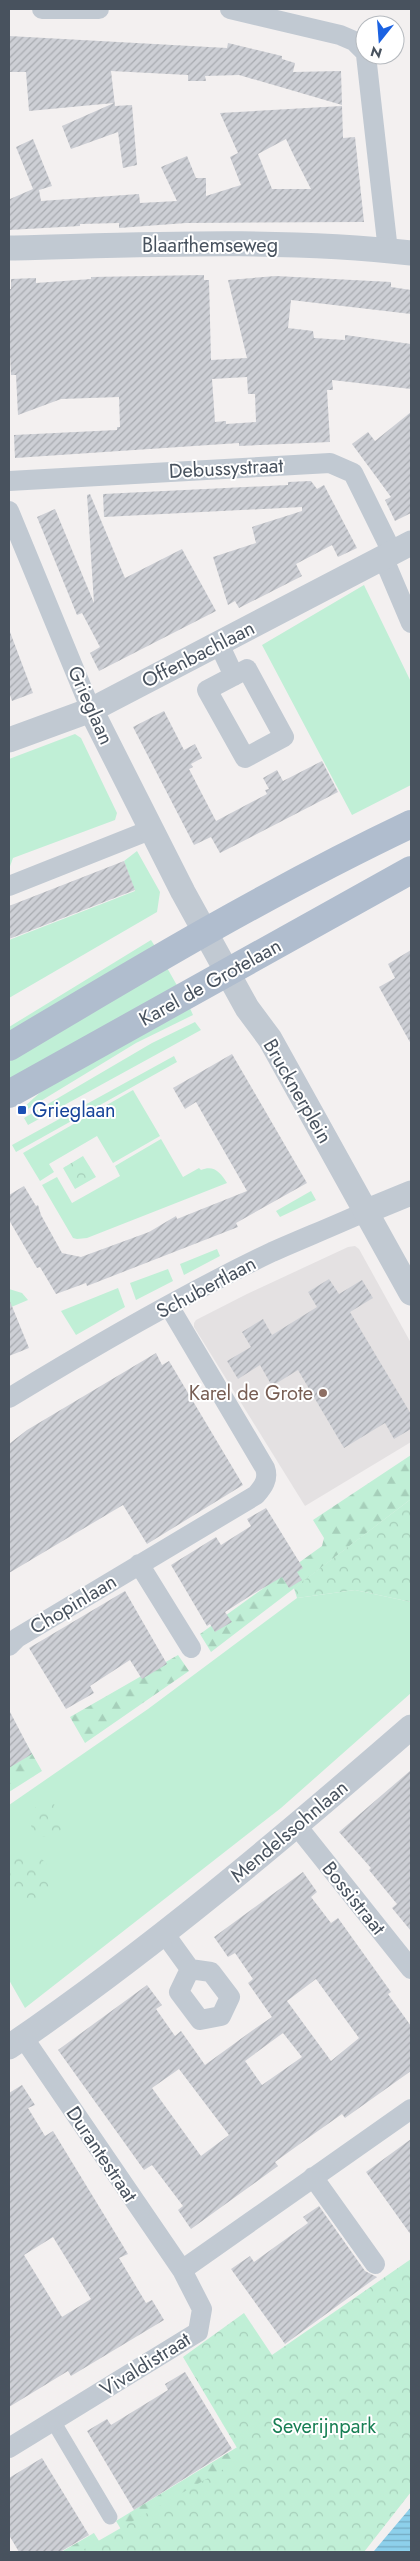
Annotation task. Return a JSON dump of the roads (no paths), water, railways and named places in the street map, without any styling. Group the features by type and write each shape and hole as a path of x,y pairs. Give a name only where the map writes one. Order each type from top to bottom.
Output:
{"main road":[{"path":"9,1047 204,931 345,856 411,824"},
{"name":"Karel de Grotelaan","path":"9,1094 411,870"}],"street":[{"path":"42,9 99,9"},
{"path":"230,9 340,35 355,42"},
{"path":"367,65 399,252"},
{"name":"Blaarthemseweg","path":"9,248 222,244 324,246 399,252"},
{"name":"Debussystraat","path":"9,481 330,463 353,473 395,551"},
{"name":"Grieglaan","path":"9,511 91,710 150,830 227,973"},
{"path":"395,551 411,622"},
{"name":"Offenbachlaan","path":"9,740 91,710 395,551"},
{"path":"219,644 234,676"},
{"path":"9,886 150,830"},
{"name":"Brucknerplein","path":"227,973 250,1013 270,1039 367,1211"},
{"name":"Schubertlaan","path":"9,1398 70,1361 169,1306 272,1252 411,1193"},
{"path":"367,1211 411,1293"},
{"name":"Chopinlaan","path":"9,1646 16,1638 256,1495 264,1484 266,1477 265,1468 169,1306"},
{"name":"Chopinlaan","path":"139,1564 191,1648"},
{"name":"Mendelssohnlaan","path":"16,2042 164,1933 297,1826 411,1727"},
{"name":"Bossistraat","path":"297,1826 411,1969"},
{"path":"164,1933 190,1969"},
{"name":"Durantestraat","path":"16,2042 182,2270"},
{"path":"182,2270 411,2109"},
{"path":"313,2177 375,2264"},
{"name":"Vivaldistraat","path":"9,2448 198,2332 202,2309 182,2270"},
{"path":"53,2421 110,2517"}],"water":[{"path":"411,2507 411,2552 373,2552 374,2551"}],"place":[{"name":"Grieglaan","path":"22,1110"},
{"name":"Karel de Grote","path":"323,1393"}],"park label":[{"name":"Severijnpark","path":"324,2426"}]}
